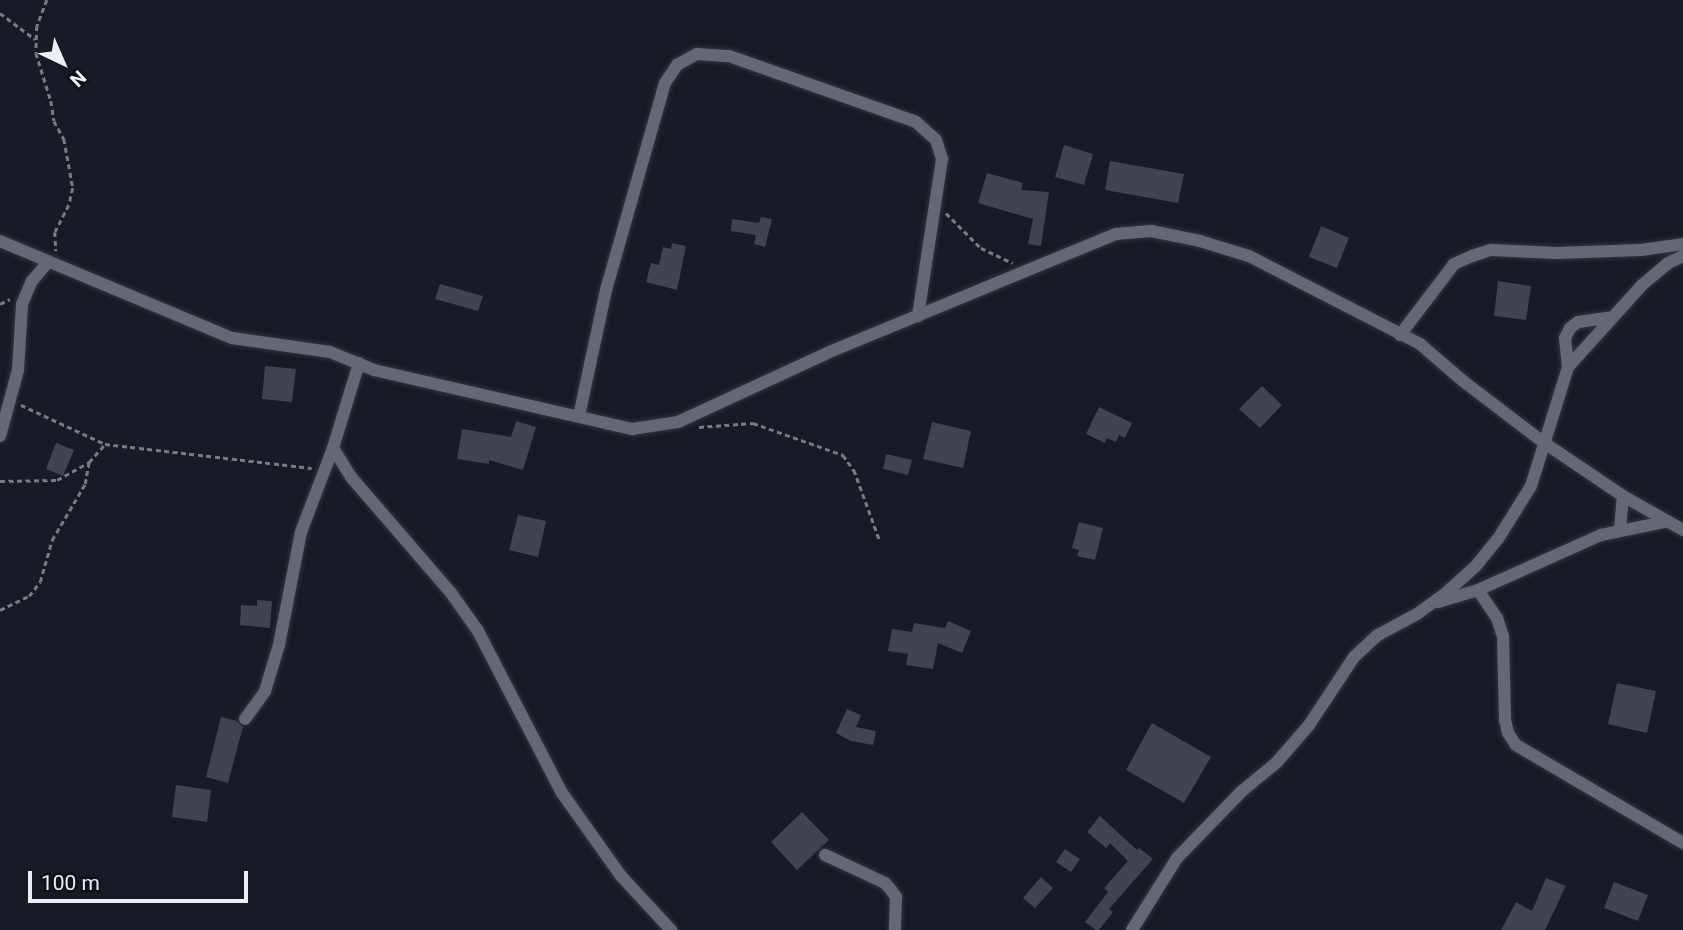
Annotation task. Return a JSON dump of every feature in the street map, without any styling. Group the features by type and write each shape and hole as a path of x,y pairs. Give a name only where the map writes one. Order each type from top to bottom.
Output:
{"street":[{"path":"579,416 610,277 665,83 677,65 697,54 729,56 916,122 936,140 942,159 918,316"},
{"path":"0,241 193,319 232,338 330,352 386,373 632,429 678,422 724,399 1116,234 1151,230 1200,240 1249,256 1420,344 1543,442 1664,522 1683,530"},
{"path":"1400,335 1454,264 1472,256 1491,250 1569,253 1641,250 1683,244"},
{"path":"1567,367 1642,285 1668,263 1683,256"},
{"path":"0,436 5,397 18,370 22,304 32,281 54,264"},
{"path":"1135,929 1177,858 1242,791 1277,762 1308,725 1354,657 1378,635 1432,603 1475,567 1497,539 1531,486 1567,367 1565,338 1570,328 1578,322 1612,317"},
{"path":"245,719 265,691 279,645 302,532 326,470 359,363"},
{"path":"333,448 351,477 450,593 478,631 515,708 589,835 621,876 671,930"},
{"path":"1620,529 1623,496"},
{"path":"1432,603 1478,590 1620,529 1664,522"},
{"path":"1478,590 1497,618 1503,636 1506,720 1508,733 1516,745 1527,755 1683,842"},
{"path":"825,855 878,880 891,890 896,897 895,930"}],"path":[{"path":"47,0 35,39 54,121 64,139 72,188 69,205 55,232 54,264"},
{"path":"0,13 35,39"},
{"path":"937,203 981,248 1029,270"},
{"path":"5,397 36,414 65,422 106,444 326,470"},
{"path":"678,422 717,428 753,423 843,455 854,470 880,541"},
{"path":"0,481 57,480 89,461 106,444"},
{"path":"0,610 29,596 40,582 52,540 85,484 89,461"}],"building":[{"path":"1064,145 1093,154 1084,185 1055,177"},
{"path":"1110,161 1184,174 1178,203 1105,190"},
{"path":"987,173 1023,183 1021,190 1049,192 1041,246 1028,244 1033,219 978,203"},
{"path":"761,217 772,219 765,247 754,244 756,235 731,231 732,219 759,223"},
{"path":"1321,226 1349,238 1337,268 1309,257"},
{"path":"672,243 686,246 677,290 646,282 651,263 659,265 663,247 671,249"},
{"path":"1498,281 1531,286 1526,320 1494,316"},
{"path":"440,284 483,296 478,311 435,299"},
{"path":"265,366 296,369 292,402 262,399"},
{"path":"1262,386 1282,405 1260,428 1239,409"},
{"path":"1099,407 1132,423 1125,438 1119,435 1116,442 1107,438 1105,443 1086,434"},
{"path":"516,421 536,427 523,470 489,460 489,464 457,459 462,429 511,437"},
{"path":"932,422 971,431 963,468 923,459"},
{"path":"56,443 74,450 63,476 46,469"},
{"path":"886,454 912,460 908,475 883,469"},
{"path":"518,515 546,521 538,557 509,550"},
{"path":"1079,522 1103,528 1095,560 1077,556 1079,550 1072,548"},
{"path":"257,600 272,601 270,628 240,625 241,605 257,606"},
{"path":"948,621 971,631 962,653 938,643 933,669 906,665 908,654 888,651 892,629 912,632 914,623 945,628"},
{"path":"1617,683 1656,691 1647,733 1608,724"},
{"path":"847,709 861,715 856,727 876,731 873,745 851,741 836,733"},
{"path":"221,717 237,721 243,727 228,783 206,777"},
{"path":"1152,723 1211,757 1184,803 1126,770"},
{"path":"176,785 211,790 207,822 172,817"},
{"path":"802,812 829,840 797,870 771,842"},
{"path":"1100,816 1137,850 1139,848 1153,859 1109,909 1113,912 1099,930 1096,930 1085,922 1108,892 1104,888 1128,861 1110,843 1106,848 1087,832"},
{"path":"1065,849 1080,859 1071,872 1056,862"},
{"path":"1041,877 1053,888 1035,908 1023,898"},
{"path":"1546,878 1566,886 1545,930 1501,930 1516,902 1532,911"},
{"path":"1614,882 1648,895 1638,921 1604,908"}]}
